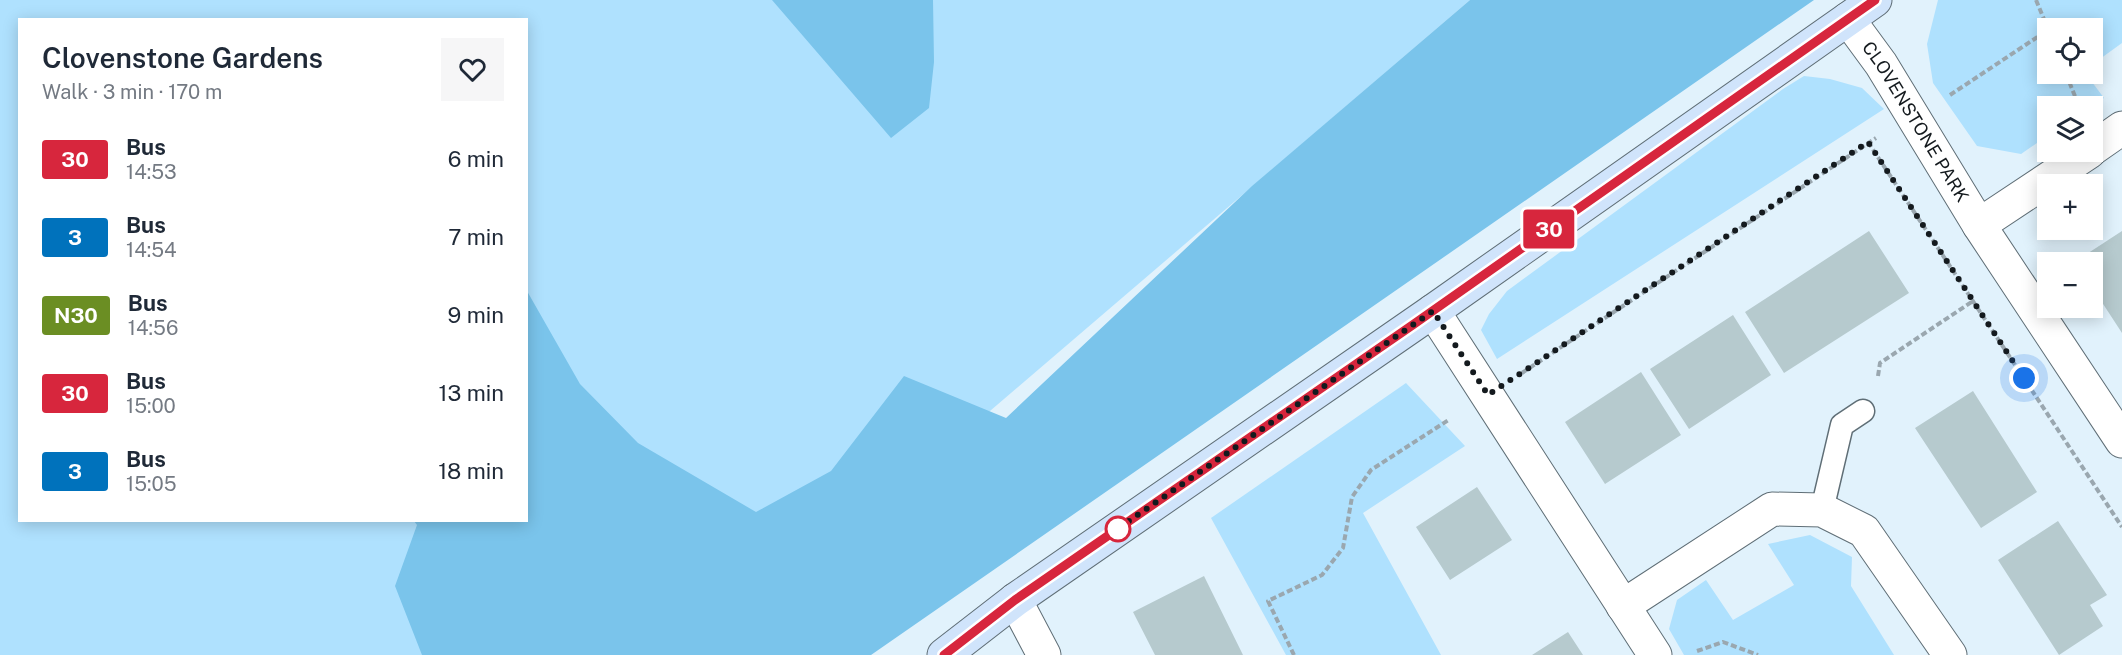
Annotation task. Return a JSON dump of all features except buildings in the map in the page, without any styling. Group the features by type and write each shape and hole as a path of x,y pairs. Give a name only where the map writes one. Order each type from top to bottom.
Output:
{"street":[{"path":"944,655 1015,600 1433,311 1875,0"},
{"name":"CLOVENSTONE PARK","path":"1848,19 1881,64 1979,225 2122,441"},
{"path":"2103,141 2122,128"},
{"path":"1979,225 2073,162"},
{"path":"1433,311 1655,655"},
{"path":"1623,606 1772,509 1822,510 1864,531 1950,655"},
{"path":"1015,600 1044,655"}],"lane":[{"path":"1822,510 1842,425 1863,411"}],"path":[{"path":"2036,0 2043,18"},
{"path":"1294,655 1268,601 1322,575 1343,548 1352,497 1371,470 1488,395 1868,142 1914,119 2037,36"},
{"path":"1868,142 2122,527"},
{"path":"1863,411 1872,405 1880,363 1973,301"},
{"path":"1688,655 1723,642 1758,655"}],"shaded area":[{"path":"0,0 1470,0 705,655 0,655"},
{"path":"772,0 933,0 934,62 929,108 891,138"},
{"path":"1470,0 1814,0 871,655 422,655 395,586 417,525 415,522 528,522 528,293 580,384 638,443 756,512 831,471 904,376 1006,418 1252,186"},
{"path":"1938,0 2122,0 2122,43 2103,57 2103,18 2037,18 2037,84 2094,84 2102,96 2037,96 2037,143 2021,154 1977,146 1933,83 1927,44"},
{"path":"1804,76 1830,79 1862,88 1884,109 1497,359 1481,330 1489,314 1507,291"},
{"path":"1406,383 1465,446 1363,513 1441,655 1286,655 1211,518"},
{"path":"1810,535 1852,557 1851,586 1894,655 1684,655 1669,629 1677,600 1706,580 1733,620 1794,585 1768,544"}],"bus line":[{"name":"30","path":"944,655 1015,600 1414,324 1875,0"}],"route":[{"path":"1118,529 1110,534 1433,311 1488,395 1868,142 2024,378"}]}
